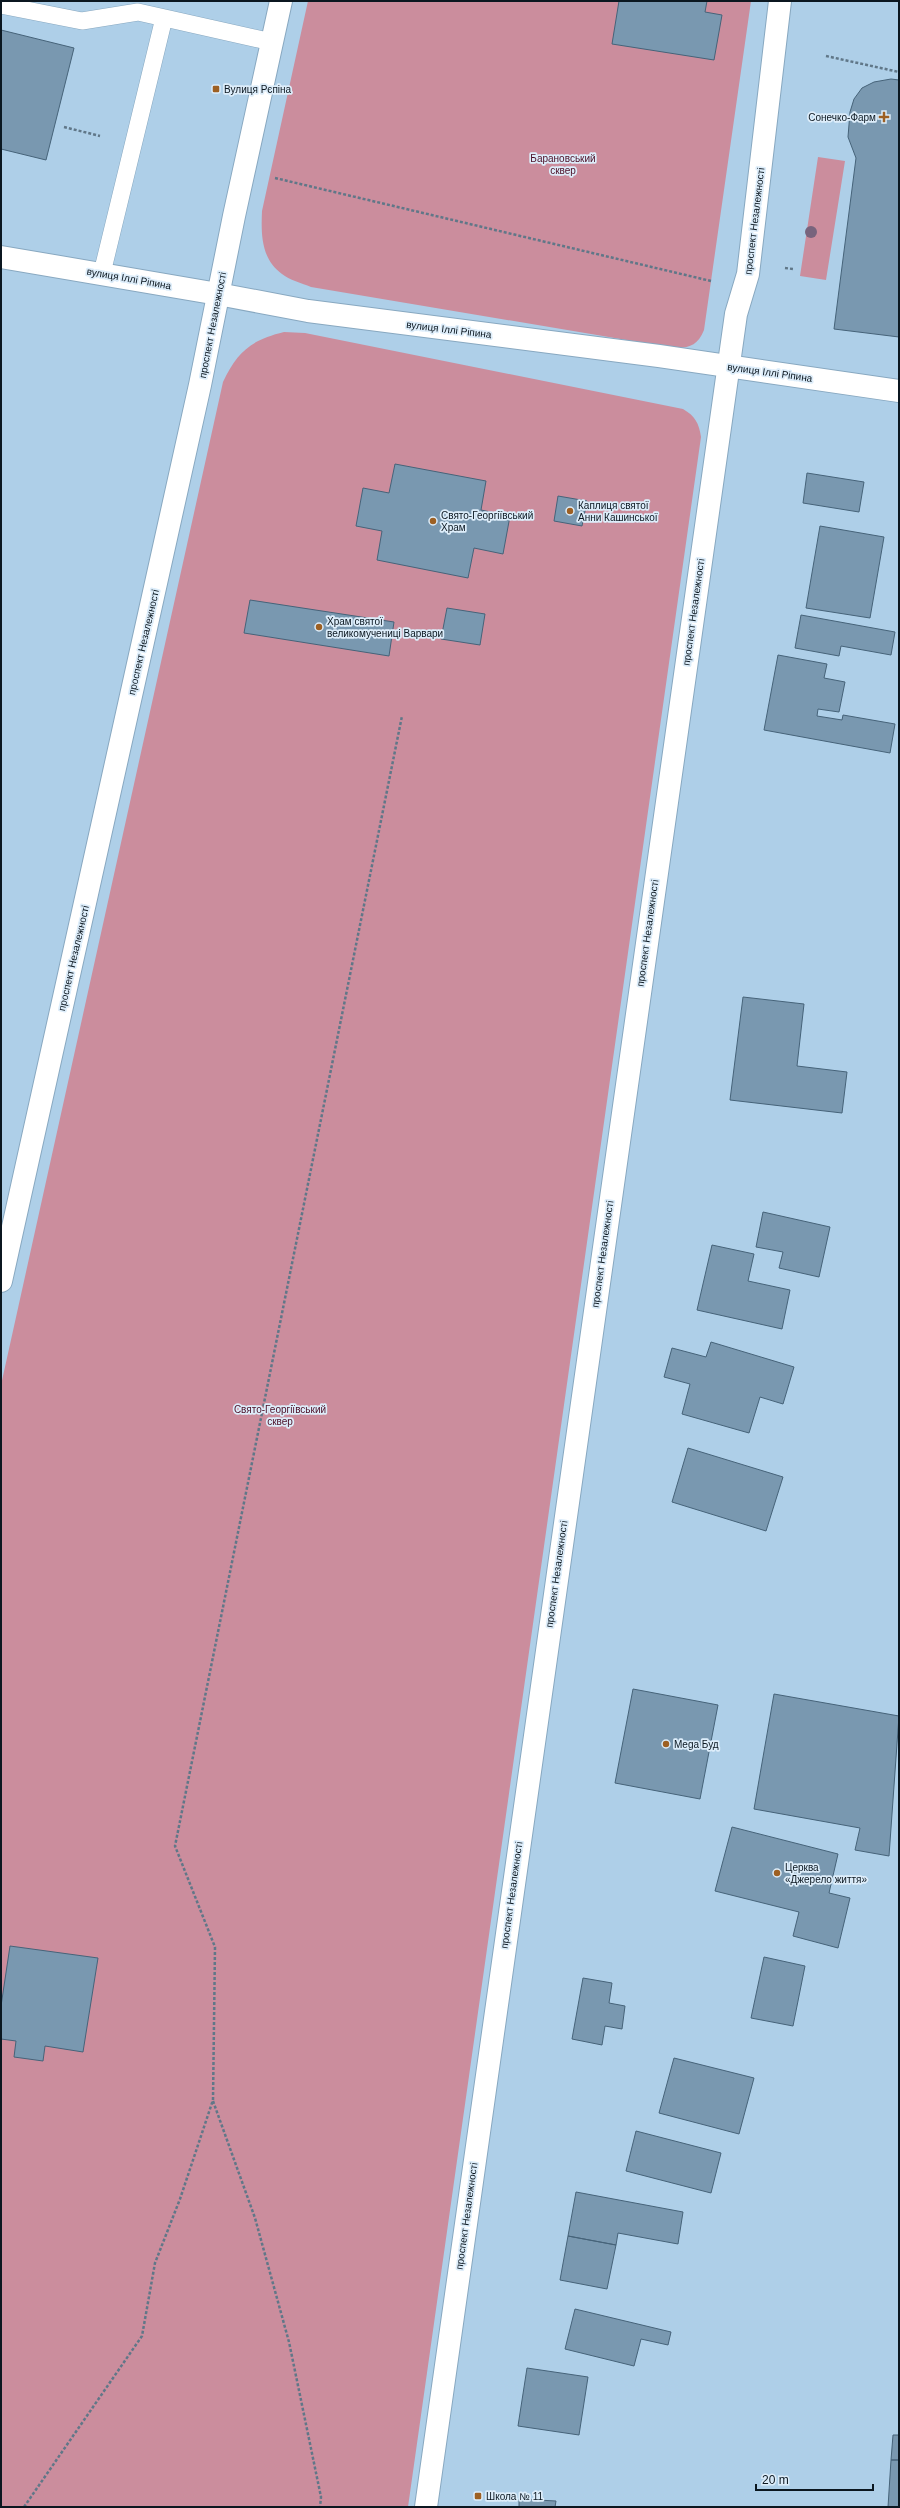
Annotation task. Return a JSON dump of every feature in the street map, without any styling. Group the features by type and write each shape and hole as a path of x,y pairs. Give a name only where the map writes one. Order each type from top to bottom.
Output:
{"main road":[{"name":"проспект Незалежності","path":"1,1281 198,393 281,1"},
{"name":"проспект Незалежності","path":"426,2507 728,366 736,314 748,274 780,1"},
{"name":"вулиця Іллі Ріпина","path":"1,257 102,273 308,311 728,366 899,391"}],"lane":[{"path":"1,5 82,21 138,12 272,42"},
{"path":"102,273 164,18"}],"path":[{"path":"826,56 899,72"},
{"path":"64,127 100,136"},
{"path":"270,177 710,281"},
{"path":"785,268 793,269"},
{"path":"24,2507 142,2336 155,2263 180,2200 213,2100 215,1947 175,1846 402,716"},
{"path":"213,2100 255,2218 290,2342 321,2497 320,2507"}],"green space":[{"name":"Барановський сквер","path":"308,1 751,1 704,330 698,341 690,346 680,348 668,347 311,287 292,280 275,268 266,254 264,246 262,237 262,211"},
{"path":"818,157 845,161 826,280 800,276"},
{"name":"Свято-Георгіївський сквер","path":"284,332 305,333 683,409 691,414 696,420 701,437 408,2507 1,2507 1,1385 223,382 234,363 246,349 254,343 272,335"}],"building":[{"path":"619,1 707,1 705,12 722,15 714,60 612,44"},
{"path":"1,30 74,48 46,160 1,149"},
{"path":"891,79 899,80 899,337 834,329 856,158 848,137 850,112 854,99 862,88 874,82"},
{"name":"Свято-Георгіївський Храм","path":"395,464 486,481 481,510 510,516 503,554 474,548 468,578 377,560 382,531 356,526 363,488 389,493"},
{"path":"807,473 864,482 859,512 803,503"},
{"name":"Каплиця cвятої Анни Кашинської","path":"558,496 587,501 582,526 554,521"},
{"path":"820,526 884,537 870,618 806,608"},
{"name":"Храм святої великомучениці Варвари","path":"250,600 394,622 389,656 244,633"},
{"path":"447,608 485,614 480,645 441,639"},
{"path":"801,615 895,632 891,655 841,646 839,656 795,648"},
{"path":"778,655 827,664 824,678 845,682 839,712 818,709 817,716 842,720 843,715 895,724 890,753 764,730"},
{"path":"743,997 804,1004 797,1066 847,1072 842,1113 730,1100"},
{"path":"763,1212 830,1227 819,1277 779,1268 783,1252 756,1247"},
{"path":"712,1245 754,1254 748,1281 790,1290 782,1329 697,1310"},
{"path":"711,1342 794,1367 783,1404 760,1397 749,1433 682,1414 690,1384 664,1377 672,1348 706,1357"},
{"path":"688,1448 783,1477 766,1531 672,1502"},
{"name":"Mega Буд","path":"633,1689 718,1705 700,1799 615,1783"},
{"path":"774,1694 899,1716 889,1856 855,1850 860,1828 754,1809"},
{"name":"Церква «Джерело життя»","path":"732,1827 838,1854 829,1893 850,1898 838,1948 793,1936 799,1912 715,1891"},
{"path":"10,1946 98,1958 83,2052 45,2046 43,2061 14,2057 16,2041 1,2039 1,2006"},
{"path":"764,1957 805,1966 793,2026 751,2018"},
{"path":"583,1978 612,1983 609,2003 625,2006 622,2029 605,2026 602,2045 572,2039"},
{"path":"674,2058 754,2078 739,2134 659,2113"},
{"path":"636,2131 721,2153 711,2193 626,2171"},
{"path":"576,2192 683,2212 678,2244 618,2233 616,2245 568,2236"},
{"path":"568,2236 616,2245 607,2289 560,2280"},
{"path":"575,2309 671,2332 668,2345 641,2339 634,2366 565,2349"},
{"path":"527,2368 588,2377 579,2435 518,2426"},
{"path":"893,2435 899,2435 899,2460 891,2460"},
{"path":"891,2460 899,2460 899,2507 888,2507"},
{"path":"519,2499 556,2501 555,2507 519,2507"}],"place":[{"name":"Вулиця Рєпіна","path":"216,89"},
{"name":"Сонечко-Фарм","path":"884,117"},
{"name":"Каплиця cвятої Анни Кашинської","path":"570,511"},
{"name":"Свято-Георгіївський Храм","path":"433,521"},
{"name":"Храм святої великомучениці Варвари","path":"319,627"},
{"name":"Mega Буд","path":"666,1744"},
{"name":"Церква «Джерело життя»","path":"777,1873"},
{"name":"Школа № 11","path":"478,2496"}]}
